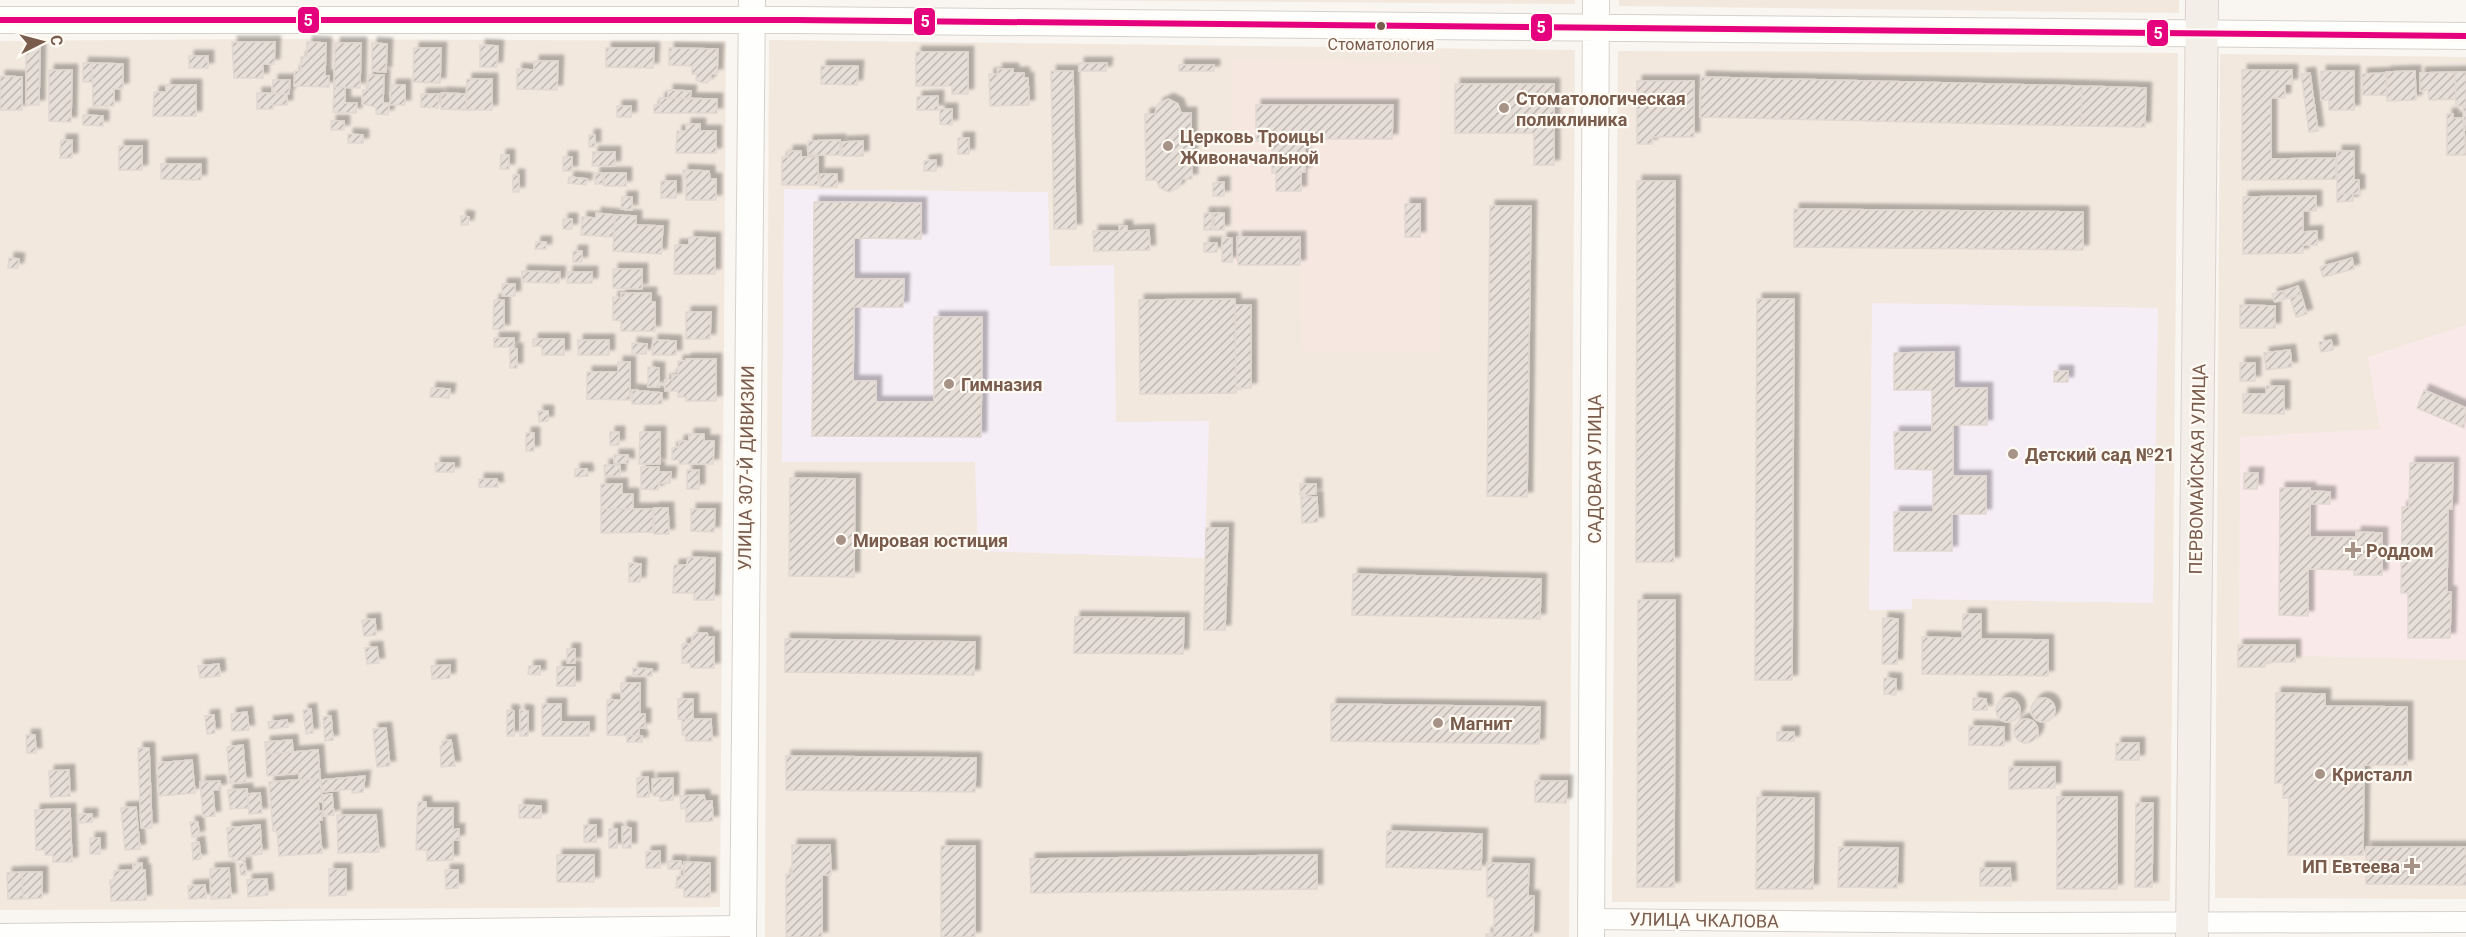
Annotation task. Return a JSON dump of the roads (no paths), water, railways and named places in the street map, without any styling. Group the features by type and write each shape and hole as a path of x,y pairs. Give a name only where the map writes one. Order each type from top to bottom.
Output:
{"main road":[{"name":"ПЕРВОМАЙСКАЯ УЛИЦА","path":"2192,930 2202,0"}],"street":[{"name":"САДОВАЯ УЛИЦА","path":"1591,928 1596,0"},
{"path":"0,20 752,10 1596,28 2466,36"},
{"name":"УЛИЦА 307-Й ДИВИЗИИ","path":"743,932 752,10"},
{"name":"УЛИЦА ЧКАЛОВА","path":"1591,928 2192,930 2466,922"},
{"path":"0,934 73,936 743,932"}],"place":[{"name":"Стоматология","path":"1381,26"},
{"name":"Стоматологическая поликлиника","path":"1504,108"},
{"name":"Церковь Троицы Живоначальной","path":"1168,146"},
{"name":"Гимназия","path":"949,384"},
{"name":"Детский сад №21","path":"2013,454"},
{"name":"Мировая юстиция","path":"841,540"},
{"name":"Роддом","path":"2353,550"},
{"name":"Магнит","path":"1438,723"},
{"name":"Кристалл","path":"2320,774"},
{"name":"ИП Евтеева","path":"2412,866"}]}
